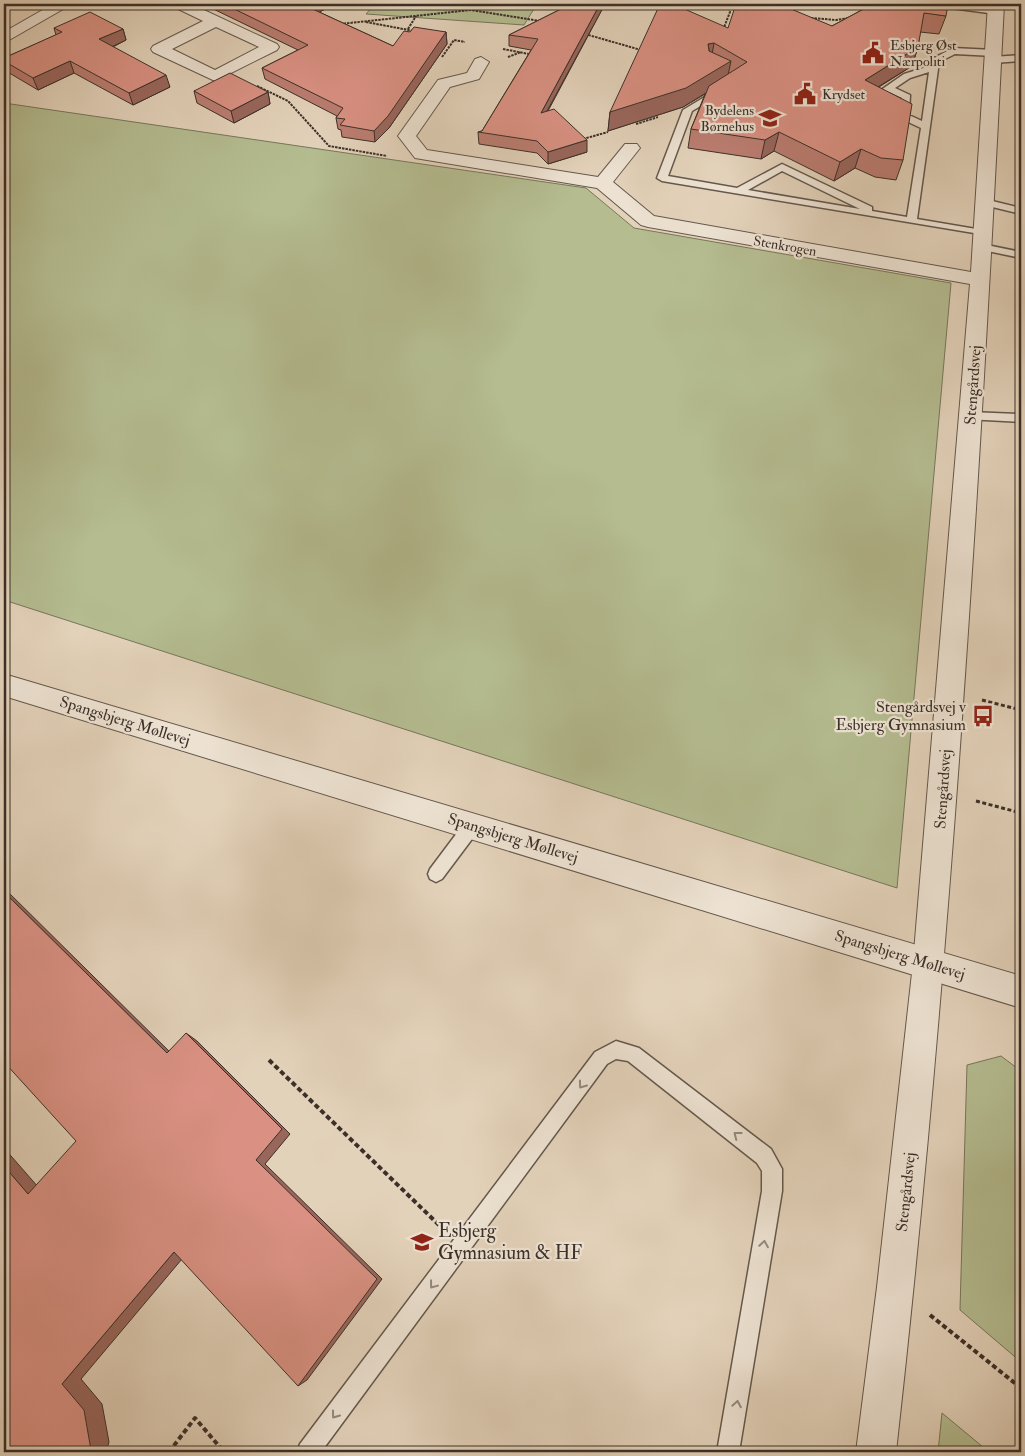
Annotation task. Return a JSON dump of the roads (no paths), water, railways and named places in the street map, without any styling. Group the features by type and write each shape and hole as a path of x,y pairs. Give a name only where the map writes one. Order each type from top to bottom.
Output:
{"street":[{"path":"4,38 64,4"},
{"path":"178,4 201,14 215,14 271,47 215,76 159,49 215,14"},
{"name":"Stengårdsvej","path":"876,1452 896,1287 929,964 980,280 996,8"},
{"path":"481,62 473,76 444,83 407,136 421,154 607,178 631,148"},
{"name":"Stenkrogen","path":"607,178 648,221 980,280"},
{"name":"Spangsbjerg Møllevej","path":"4,685 1021,992"}],"lane":[{"path":"936,4 996,8"},
{"path":"912,221 935,61 953,51 1021,58"},
{"path":"926,126 879,105 876,97 907,76 934,68"},
{"path":"729,85 688,110 662,178 912,221 982,240 1021,255"},
{"path":"890,89 907,97 904,116"},
{"path":"739,192 782,167 883,216"},
{"path":"984,202 1021,211"},
{"path":"970,416 1021,418"},
{"path":"436,874 472,826"},
{"path":"308,1452 601,1058 615,1050 624,1050 634,1054 764,1156 772,1169 772,1190 728,1452"}],"place":[{"name":"Esbjerg Øst Nærpoliti","path":"873,53"},
{"name":"Krydset","path":"805,94"},
{"name":"Bydelens Børnehus","path":"770,118"},
{"name":"Stengårdsvej v Esbjerg Gymnasium","path":"983,716"},
{"name":"Esbjerg Gymnasium & HF","path":"422,1242"}]}
